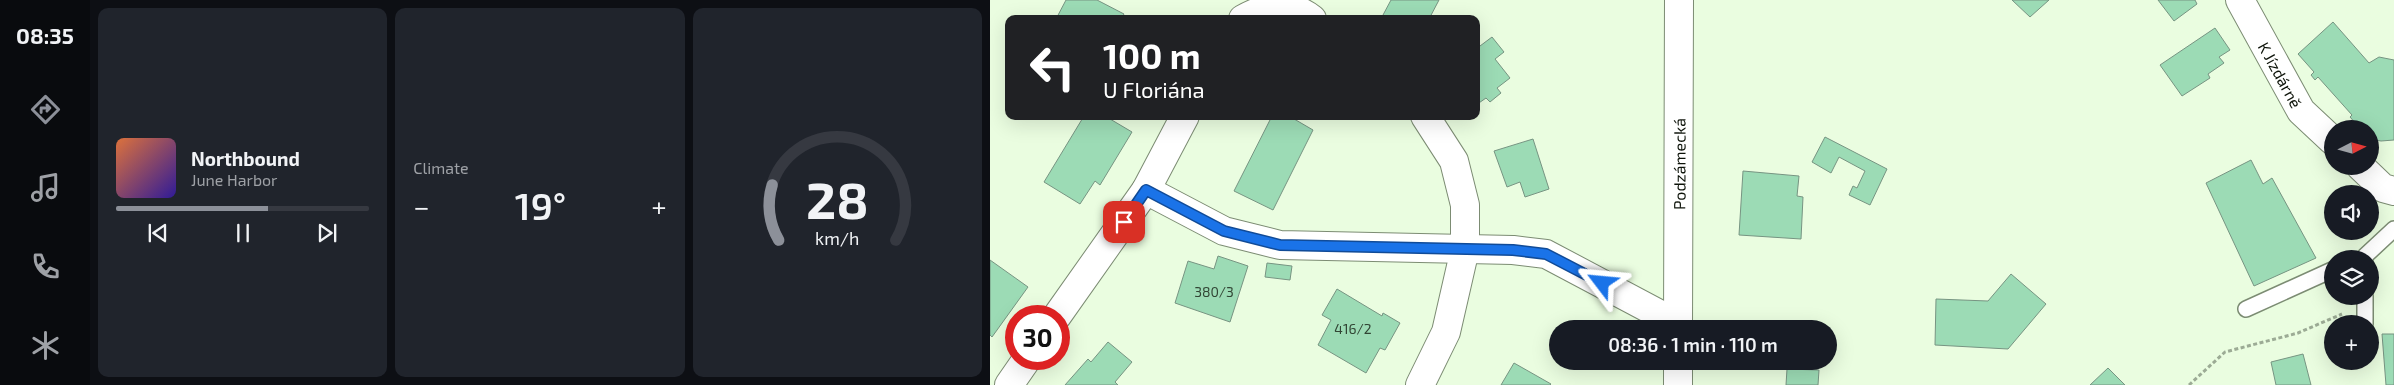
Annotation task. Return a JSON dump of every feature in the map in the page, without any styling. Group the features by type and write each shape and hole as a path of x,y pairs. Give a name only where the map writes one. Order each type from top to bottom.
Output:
{"street":[{"name":"Podzámecká","path":"1678,320 1679,0"},
{"name":"K Jízdárně","path":"2240,0 2301,111 2324,133"},
{"path":"1250,15 1260,9 1280,6 1303,12 1307,15"},
{"path":"1065,305 1146,190 1182,120"},
{"path":"1420,385 1446,332 1464,249 1465,204 1454,161 1428,120"},
{"path":"2369,175 2383,188 2394,191"},
{"path":"1146,190 1224,231 1280,245 1513,250 1546,254 1665,320"},
{"path":"1009,385 1019,370"},
{"path":"1678,370 1678,385"}],"lane":[{"path":"2372,250 2394,229"},
{"path":"2246,309 2324,274"}],"path":[{"path":"2189,385 2225,352 2298,334 2348,311"}],"building":[{"path":"1066,0 1097,0 1124,14 1123,15 1058,15"},
{"path":"1391,0 1439,0 1431,15 1383,15"},
{"path":"2012,0 2049,0 2030,17"},
{"path":"2158,0 2195,0 2197,4 2174,21"},
{"path":"2333,22 2369,63 2379,57 2394,60 2394,140 2379,141 2379,120 2353,120 2350,117 2352,115 2318,77 2315,80 2311,75 2314,72 2298,54"},
{"path":"2215,28 2230,50 2219,57 2224,63 2208,74 2210,78 2182,96 2160,65"},
{"path":"1492,37 1504,52 1495,59 1510,78 1497,88 1501,93 1490,102 1486,98 1480,102 1480,46"},
{"path":"1082,120 1112,120 1132,132 1100,185 1095,181 1080,204 1044,182"},
{"path":"1270,120 1296,120 1313,130 1273,210 1234,191"},
{"path":"1825,137 1887,169 1870,205 1849,195 1853,186 1857,188 1865,171 1839,157 1831,173 1812,162"},
{"path":"1533,139 1549,189 1525,197 1520,182 1507,187 1494,151"},
{"path":"2251,160 2263,184 2272,178 2316,258 2254,286 2206,183"},
{"path":"1743,171 1799,176 1797,196 1803,197 1801,239 1739,235"},
{"path":"1218,256 1248,266 1230,322 1175,303 1188,261 1214,269"},
{"path":"990,260 1028,287 1015,305 1005,305 1005,319 992,337 990,335"},
{"path":"1267,263 1292,266 1290,280 1265,277"},
{"path":"2011,274 2046,304 2008,349 1935,345 1936,299 1988,301"},
{"path":"1337,289 1382,316 1383,313 1400,323 1385,350 1380,348 1366,373 1318,345 1331,320 1322,315"},
{"path":"2382,334 2394,334 2394,385 2386,385"},
{"path":"1108,342 1132,362 1115,382 1118,385 1065,385 1088,359 1091,362"},
{"path":"2303,354 2311,385 2276,385 2271,362"},
{"path":"1514,363 1551,384 1501,385"},
{"path":"2108,368 2125,385 2090,385"},
{"path":"1787,370 1819,370 1818,385 1786,385"}],"route":[{"path":"1124,222 1146,190 1224,231 1280,245 1513,250 1546,254 1602,283"}]}
